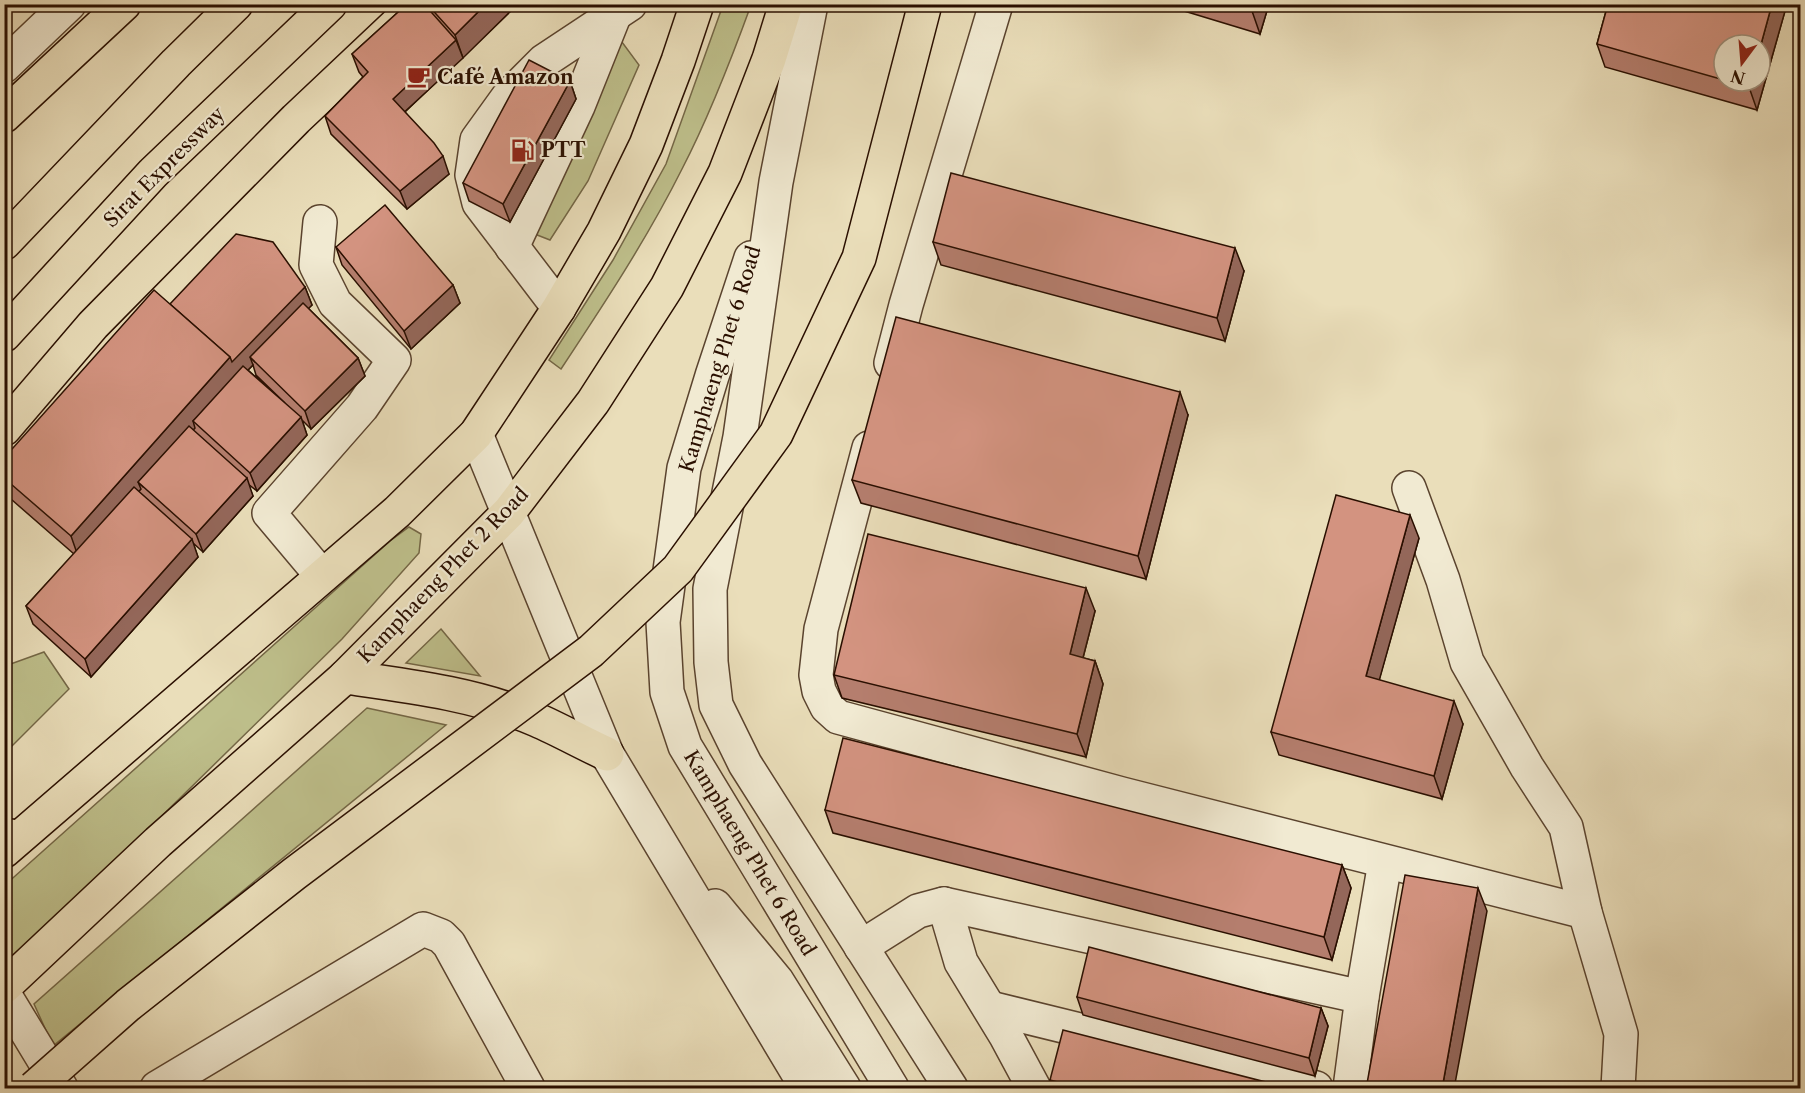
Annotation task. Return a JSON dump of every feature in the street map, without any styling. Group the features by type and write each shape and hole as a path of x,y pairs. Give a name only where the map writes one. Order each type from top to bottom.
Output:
{"main road":[{"path":"4,116 124,4"},
{"path":"4,243 176,63 236,4"},
{"name":"Sirat Expressway","path":"4,336 153,173 330,4"},
{"path":"4,429 93,325 296,119 418,4"},
{"path":"9,841 397,512 476,434 559,308 604,231 646,145 697,4"},
{"name":"Kamphaeng Phet 2 Road","path":"4,987 158,842 345,677 509,512 593,402 667,287 725,173 786,4"},
{"path":"34,1089 128,1005 294,874 591,651 678,569 776,434 859,258 924,4"},
{"path":"345,677 421,688 477,701 535,720 607,754"}],"street":[{"path":"4,66 69,4"},
{"name":"Kamphaeng Phet 6 Road","path":"811,4 776,182 740,437 710,589 711,662 716,705 745,764 951,1089"},
{"path":"885,386 910,293 996,4"},
{"path":"559,308 479,203 472,175 477,140 508,97 544,62 622,10"},
{"path":"512,247 622,10"},
{"name":"Kamphaeng Phet 6 Road","path":"776,182 684,468 663,622 668,692 685,746 892,1089"},
{"path":"320,222 315,265 335,303 394,360 362,407 269,513 322,576"},
{"path":"876,421 821,629 816,675 819,691 827,707 838,717 1122,794 1585,912"},
{"path":"476,434 607,754 807,1089"},
{"path":"1409,488 1443,580 1467,662 1527,767 1566,827 1585,912 1621,1034 1618,1089"},
{"path":"1350,1089 1362,997 1385,862"},
{"path":"673,865 720,910 777,981 844,1089"},
{"path":"944,904 961,962 990,1008 1034,1089"},
{"path":"861,947 918,911 944,904 1362,997"},
{"path":"157,1089 423,929 441,936 449,944 528,1089"},
{"path":"4,994 61,1089"},
{"path":"990,1008 1316,1089"}],"green space":[{"path":"723,5 751,5 701,129 669,195 640,246 561,369 549,360 613,260 666,164"},
{"path":"616,34 639,65 588,181 550,240 527,231"},
{"path":"409,527 421,534 419,553 342,639 5,970 5,885 390,541"},
{"path":"441,629 480,676 406,663"},
{"path":"44,652 69,689 5,753 5,666"},
{"path":"367,708 446,725 53,1046 34,1004"}],"building":[{"path":"407,4 424,4 456,40 393,99 434,143 443,156 400,191 325,116 368,72 352,54"},
{"path":"427,4 486,4 455,35"},
{"path":"1230,4 1254,4 1252,11"},
{"path":"1608,4 1772,4 1764,33 1712,33 1712,77 1597,44"},
{"name":"PTT","path":"529,60 570,81 503,204 463,183"},
{"path":"951,173 1235,248 1217,318 933,242"},
{"path":"385,205 453,285 404,331 336,247"},
{"path":"236,234 273,242 305,287 232,362 230,357 170,304"},
{"path":"154,290 230,357 71,536 4,478 4,458"},
{"path":"303,303 358,358 305,411 250,357"},
{"path":"896,317 1180,392 1138,556 852,480"},
{"path":"243,366 301,417 250,473 193,421"},
{"path":"189,426 247,478 196,534 138,482"},
{"path":"134,487 192,539 85,659 26,606"},
{"path":"1336,495 1410,515 1366,676 1454,701 1434,776 1271,732"},
{"path":"868,534 1086,588 1070,654 1095,661 1077,734 834,675"},
{"path":"843,738 1342,865 1324,937 825,810"},
{"path":"1405,875 1478,888 1442,1089 1366,1089"},
{"path":"1089,947 1321,1008 1309,1058 1077,997"},
{"path":"1063,1030 1293,1089 1084,1089 1050,1080"}],"place":[{"name":"Café Amazon","path":"419,77"},
{"name":"PTT","path":"523,150"}]}
